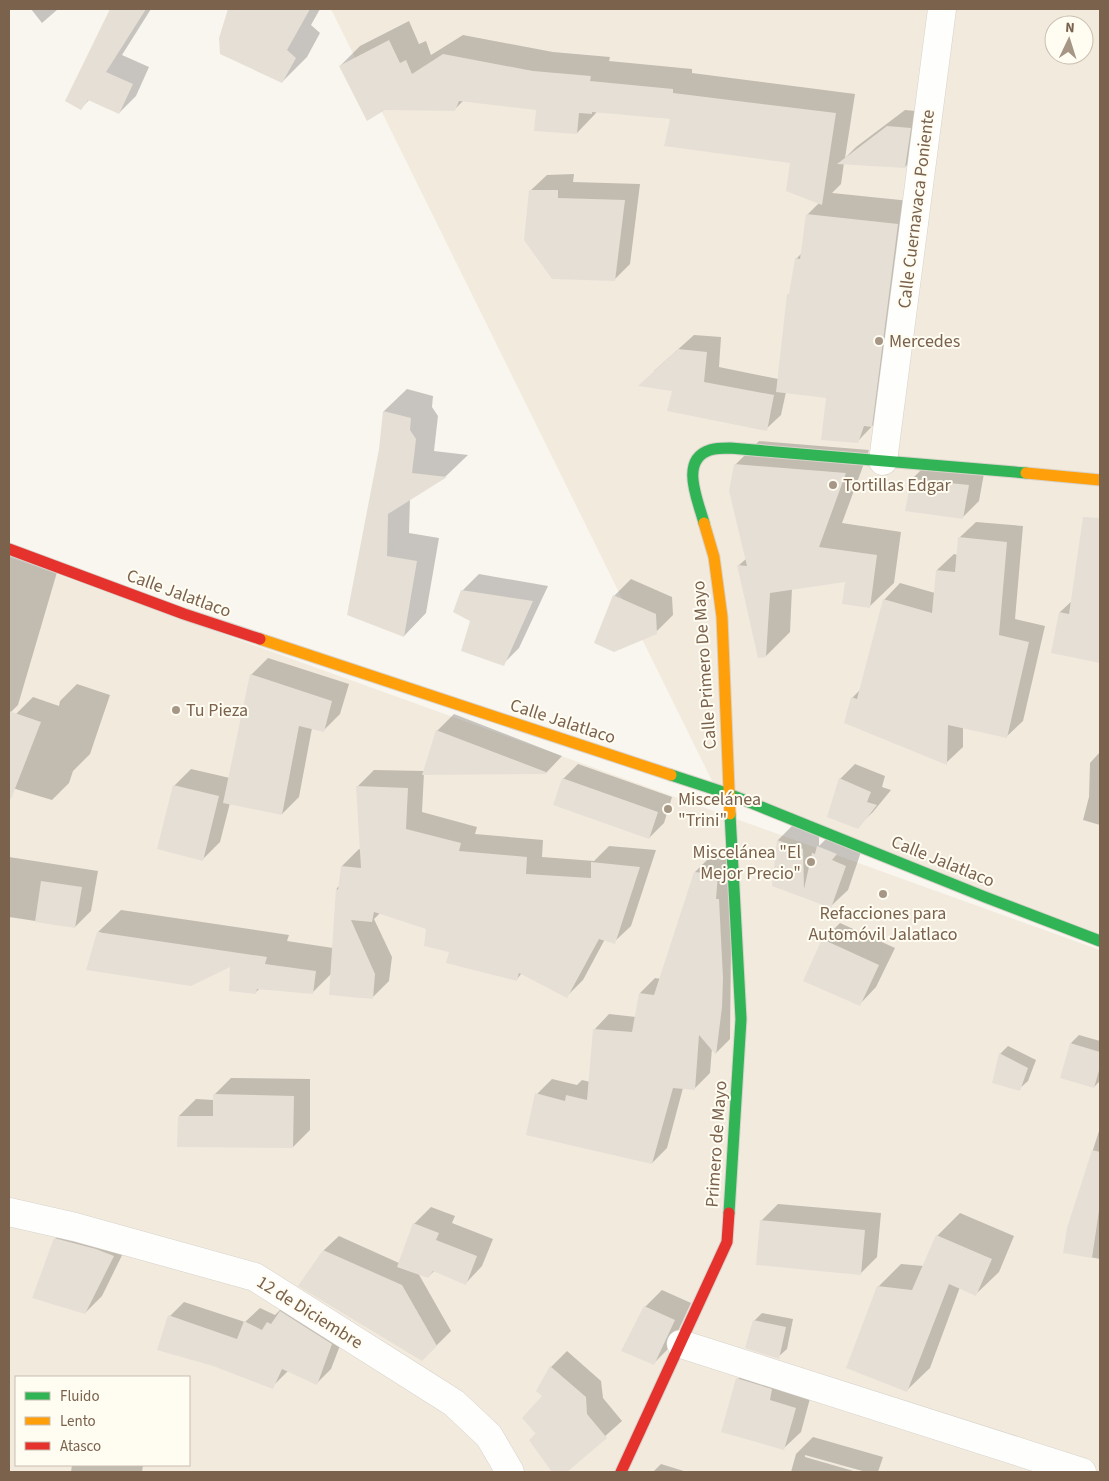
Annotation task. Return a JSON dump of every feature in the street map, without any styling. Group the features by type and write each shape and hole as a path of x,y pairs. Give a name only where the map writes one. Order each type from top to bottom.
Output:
{"street":[{"name":"Calle Cuernavaca Poniente","path":"883,461 942,9"},
{"name":"Calle Primero De Mayo","path":"729,794 722,617 714,557 694,485 692,470 696,459 701,454 712,449 730,448 883,461"},
{"path":"883,461 1100,480"},
{"name":"Calle Jalatlaco","path":"9,549 184,614 729,794 1100,940"},
{"name":"Primero de Mayo","path":"620,1472 682,1344 727,1242 741,1019 729,794"},
{"name":"12 de Diciembre","path":"9,1212 84,1230 255,1277 454,1403 489,1436 510,1472"},
{"path":"682,1344 1082,1472"}],"shaded area":[{"path":"331,9 1100,9 1100,936 720,797"},
{"path":"9,557 1100,950 1100,1472 9,1472"}],"building":[{"path":"110,9 146,9 106,72 133,84 119,114 88,100 81,110 65,101"},
{"path":"228,9 310,9 287,50 296,58 282,83 220,54 219,38"},
{"path":"389,40 400,63 406,60 412,74 443,54 533,71 591,76 590,81 673,89 673,93 836,113 822,205 786,191 790,163 664,146 670,119 592,112 592,114 579,113 577,134 534,131 536,110 459,101 455,111 385,110 367,121 339,66"},
{"path":"887,126 911,128 905,168 837,164"},
{"path":"529,190 558,190 558,198 625,200 615,281 552,279 524,240"},
{"path":"806,214 898,224 872,427 864,426 858,443 821,440 826,398 776,392 787,294 789,294 795,258 800,259"},
{"path":"678,349 707,352 704,382 774,395 767,431 667,411 672,391 638,386"},
{"path":"383,411 411,418 410,430 416,439 412,473 447,477 388,514 387,556 417,561 404,637 347,615 379,449"},
{"path":"734,464 846,473 819,547 877,555 870,608 842,604 845,582 770,593 766,657 758,658 737,565 747,566 729,491"},
{"path":"911,479 969,485 963,519 905,511"},
{"path":"1083,517 1100,518 1100,663 1051,653 1059,612 1069,614"},
{"path":"958,537 1007,542 999,635 1029,642 1007,738 948,725 947,765 844,723 851,697 857,699 883,599 932,613 936,570 955,572"},
{"path":"461,590 533,601 504,666 461,651 470,621 453,612"},
{"path":"613,595 656,614 657,634 614,652 594,643"},
{"path":"250,674 332,701 324,732 299,726 282,815 223,803"},
{"path":"9,711 41,722 11,799 9,799"},
{"path":"436,730 546,772 546,774 422,775"},
{"path":"562,778 658,812 649,839 553,805"},
{"path":"839,778 871,792 867,802 877,805 858,829 827,817"},
{"path":"173,785 219,796 203,861 157,849"},
{"path":"356,786 408,788 406,829 461,843 459,851 527,857 526,874 591,878 591,862 640,867 615,944 599,939 567,998 519,973 517,981 446,963 449,952 424,946 426,929 374,912 372,922 351,920 375,974 373,999 329,995 336,888 338,890 341,866 361,868"},
{"path":"777,840 803,849 804,889 812,853 815,854 817,846 837,854 832,860 846,866 831,908 772,886"},
{"path":"694,872 718,874 716,899 719,899 723,978 722,1007 716,1055 699,1035 695,1090 673,1088 652,1164 526,1135 535,1093 565,1101 566,1095 587,1100 593,1029 632,1032 639,993 654,995"},
{"path":"41,881 82,887 75,928 35,922"},
{"path":"97,932 267,957 265,964 316,971 313,994 257,989 256,994 229,991 230,967 191,986 86,970"},
{"path":"822,939 879,965 860,1006 803,981"},
{"path":"1070,1043 1100,1052 1100,1067 1094,1088 1060,1078"},
{"path":"999,1053 1028,1068 1020,1091 992,1083"},
{"path":"213,1094 294,1096 293,1148 177,1147 178,1116 213,1116"},
{"path":"1092,1150 1100,1152 1100,1204 1092,1258 1063,1253 1067,1228"},
{"path":"760,1220 865,1230 861,1275 756,1265"},
{"path":"413,1223 439,1233 436,1240 477,1256 466,1285 433,1271 428,1278 397,1267"},
{"path":"936,1235 992,1259 976,1296 949,1284 907,1392 846,1368 877,1286 912,1290"},
{"path":"54,1238 96,1249 114,1256 85,1314 32,1298"},
{"path":"323,1250 402,1285 437,1346 422,1361 298,1286"},
{"path":"644,1306 675,1320 654,1365 621,1351"},
{"path":"280,1311 332,1344 317,1385 282,1369 273,1389 213,1366 157,1350 168,1315 237,1339 244,1321 262,1330 267,1322 271,1324"},
{"path":"753,1320 786,1327 779,1359 745,1348"},
{"path":"550,1366 586,1397 587,1414 607,1438 567,1472 552,1472 529,1440 536,1434 522,1418 542,1396 536,1391"},
{"path":"736,1378 772,1389 770,1400 796,1408 784,1450 721,1432"}],"traffic: fast":[{"path":"704,523 695,492 693,471 695,462 701,455 715,449 730,448 1026,473"},
{"path":"671,775 729,794 1100,941"},
{"path":"729,1213 741,1019 730,814"}],"traffic: slow":[{"path":"1026,473 1100,480"},
{"path":"704,523 714,557 722,617 730,814"},
{"path":"260,639 671,775"}],"traffic: jam":[{"path":"9,549 184,614 260,639"},
{"path":"621,1472 727,1242 729,1213"}],"place":[{"name":"Mercedes","path":"879,341"},
{"name":"Tortillas Edgar","path":"833,485"},
{"name":"Tu Pieza","path":"176,710"},
{"name":"Miscelánea \"Trini\"","path":"668,809"},
{"name":"Miscelánea \"El Mejor Precio\"","path":"811,862"},
{"name":"Refacciones para Automóvil Jalatlaco","path":"883,894"}]}
